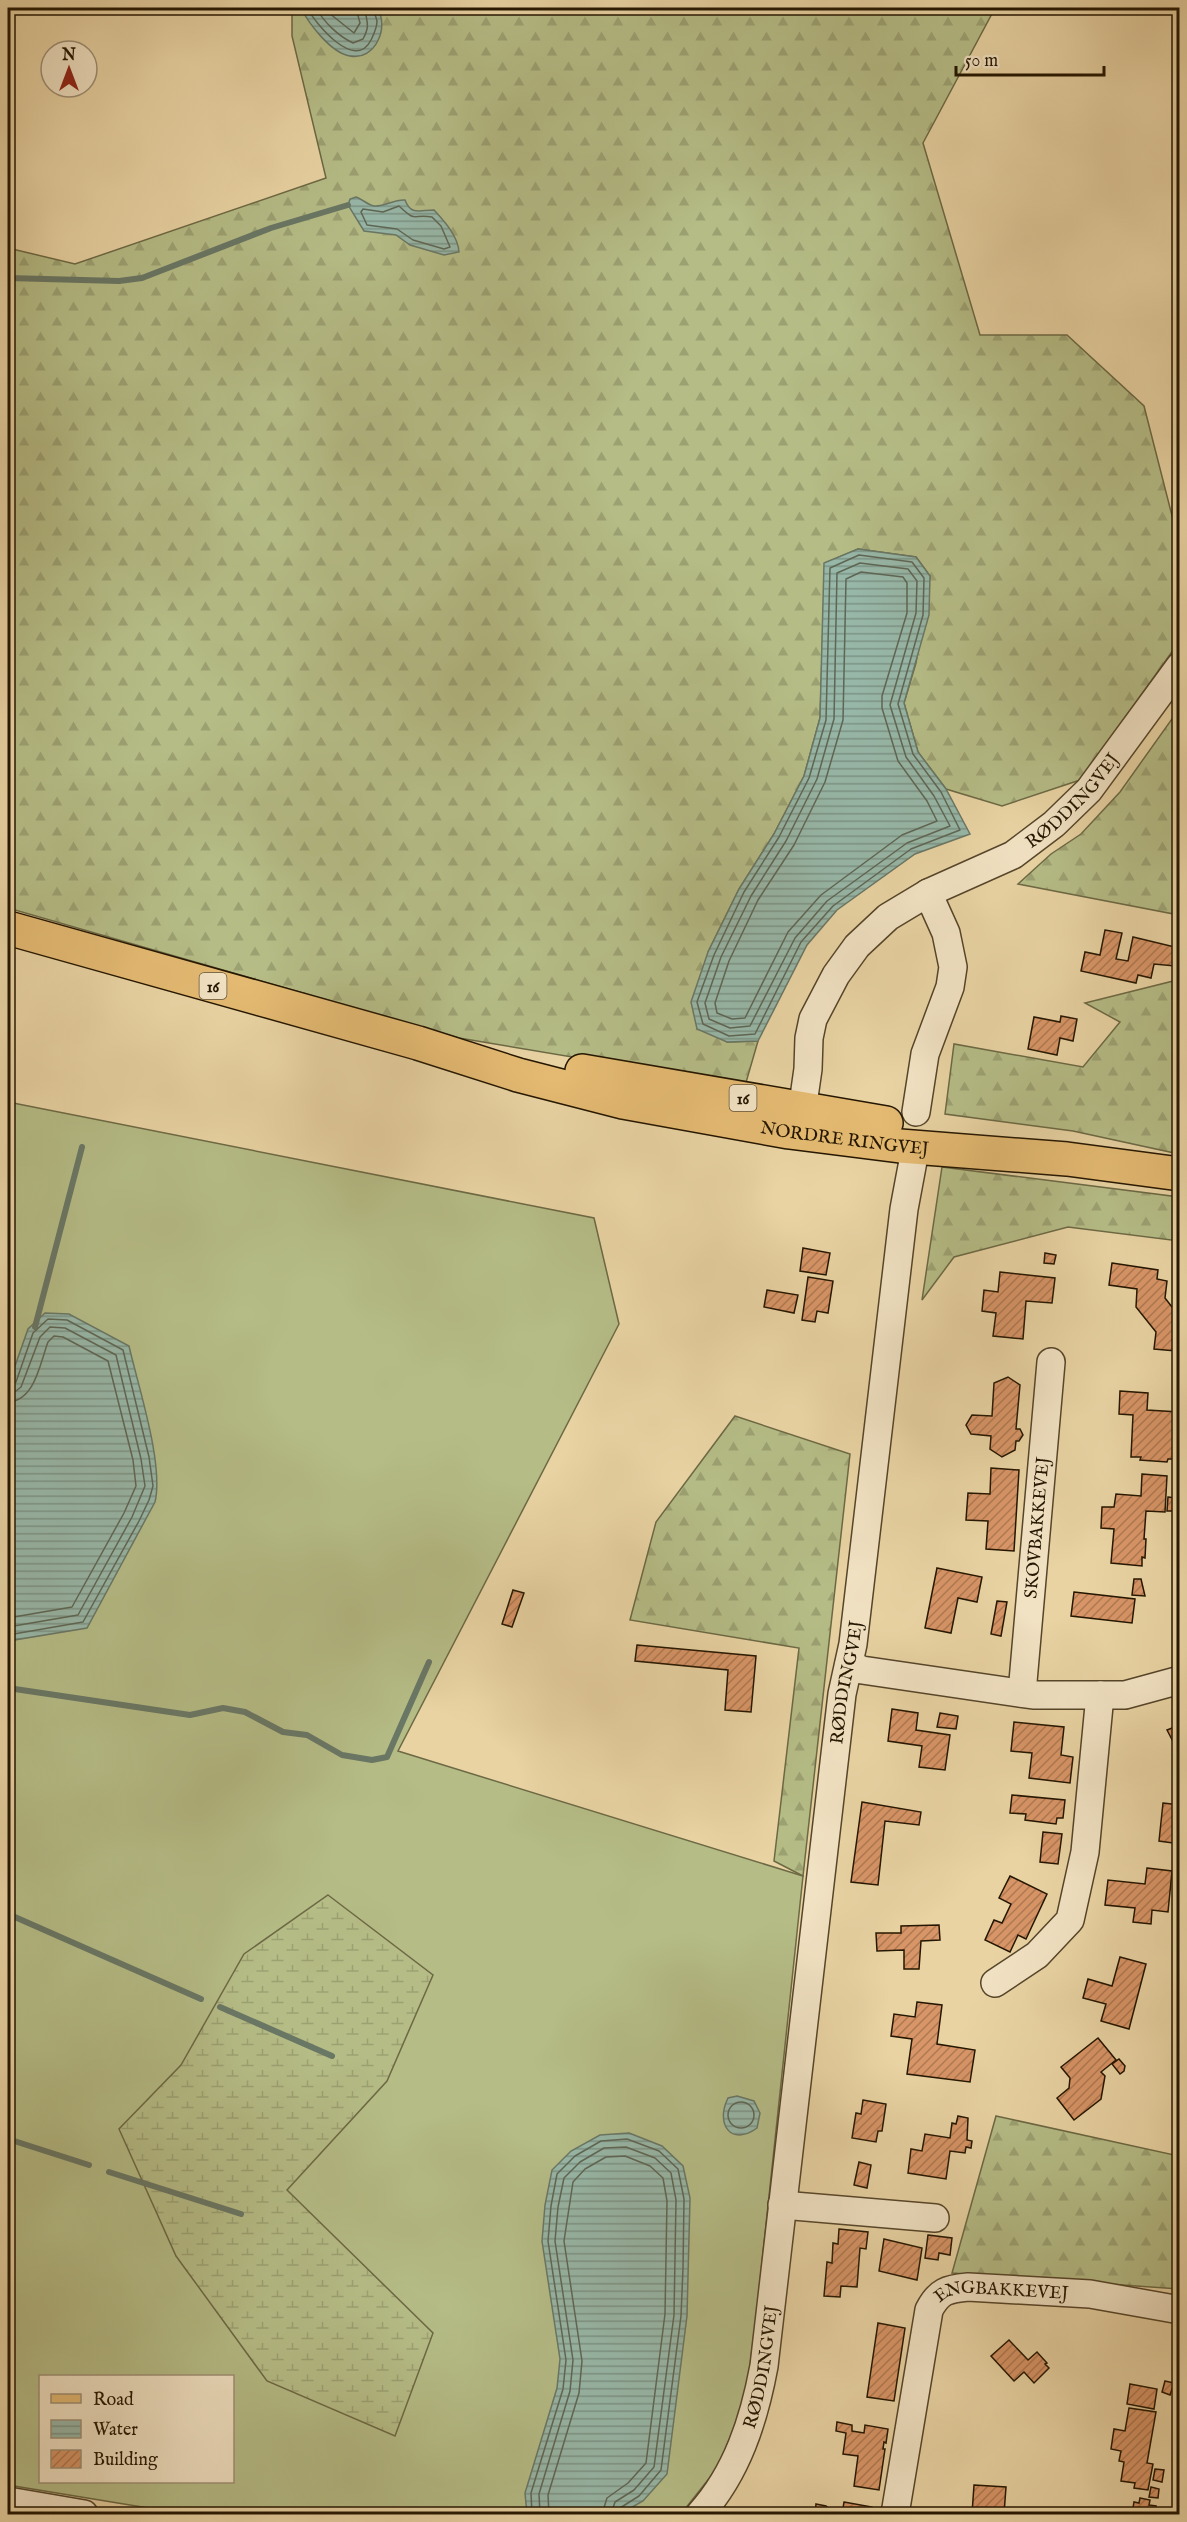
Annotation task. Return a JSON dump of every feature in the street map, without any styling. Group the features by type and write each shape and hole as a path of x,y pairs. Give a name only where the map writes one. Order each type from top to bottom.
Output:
{"main road":[{"name":"NORDRE RINGVEJ","path":"8,928 418,1044 791,1115 903,1126 1067,1159 1179,1174"}],"street":[{"name":"RØDDINGVEJ","path":"791,1115 808,1069 809,1038 813,1019 836,975 857,946 888,917 928,893 1013,855 1054,824 1089,790 1179,666"},
{"path":"916,1112 926,1054 950,987 953,967 946,933 928,893"},
{"name":"RØDDINGVEJ","path":"700,2514 717,2492 737,2457 754,2411 764,2366 842,1694 849,1664 904,1209 913,1161"},
{"name":"SKOVBAKKEVEJ","path":"1022,1693 1051,1362"},
{"path":"849,1664 862,1670 1022,1693 1125,1695 1179,1680"},
{"path":"995,1983 1037,1955 1070,1920 1085,1852 1100,1695"},
{"path":"782,2205 935,2218"},
{"name":"ENGBAKKEVEJ","path":"895,2514 929,2310 936,2297 951,2289 979,2287 1090,2294 1179,2310"},
{"path":"8,2501 84,2514"}],"green space":[{"path":"292,8 995,8 923,143 980,335 1067,335 1144,406 1179,543 1179,642 1080,780 1002,806 946,789 918,752 904,703 916,663 930,576 916,557 858,549 825,563 820,718 804,776 774,834 739,889 708,952 727,1042 758,1041 745,1086 459,1038 8,908 8,248 75,264 326,178 292,36"},
{"path":"1179,709 1179,915 1018,884 1051,854 1081,834 1120,792"},
{"path":"1179,977 1179,1154 1073,1131 945,1114 954,1044 1083,1067 1120,1022 1085,1003 1177,980"},
{"path":"8,1102 594,1218 619,1324 398,1751 803,1876 746,2396 719,2466 681,2514 185,2514 8,2485"},
{"path":"942,1167 1179,1197 1179,1241 1068,1227 954,1257 922,1300"},
{"path":"735,1416 850,1454 803,1876 774,1861 799,1648 630,1620 656,1522"},
{"path":"328,1895 433,1975 387,2081 287,2190 433,2333 395,2436 267,2381 176,2256 119,2129 181,2065 244,1954"},
{"path":"996,2116 1179,2156 1179,2289 952,2273"}],"water":[{"path":"301,8 377,8 381,16 381,33 378,41 367,53 359,56 343,54 328,44 309,22"},
{"path":"356,197 374,206 405,200 413,210 434,210 453,235 459,252 444,255 410,245 396,235 364,231 348,205 350,199"},
{"path":"858,549 916,557 930,576 929,615 904,703 918,752 946,789 970,834 915,854 837,910 807,945 758,1041 727,1042 697,1029 691,1002 708,952 739,889 774,834 804,776 820,718 824,563"},
{"path":"45,1313 69,1314 129,1346 153,1446 157,1486 155,1502 87,1628 8,1641 8,1386 28,1329"},
{"path":"737,2096 754,2101 760,2113 757,2128 740,2135 728,2130 723,2116 728,2098"},
{"path":"629,2133 662,2146 683,2166 690,2198 687,2316 667,2474 643,2501 620,2514 527,2514 525,2493 557,2388 560,2359 542,2241 545,2205 552,2170 571,2151 600,2135"}],"building":[{"path":"1105,930 1122,933 1116,959 1128,961 1133,937 1179,948 1175,966 1154,964 1151,978 1138,975 1136,983 1081,971 1085,952 1100,955"},
{"path":"1061,1016 1077,1019 1073,1041 1060,1038 1057,1055 1028,1049 1034,1017 1060,1022"},
{"path":"803,1248 830,1253 826,1275 800,1271"},
{"path":"1045,1253 1056,1255 1054,1264 1044,1263"},
{"path":"1112,1263 1158,1270 1157,1279 1167,1281 1165,1298 1172,1307 1180,1308 1176,1351 1154,1349 1156,1332 1136,1307 1137,1289 1109,1285"},
{"path":"1000,1272 1055,1278 1052,1303 1026,1301 1023,1339 993,1336 996,1313 982,1311 984,1290 998,1292"},
{"path":"808,1277 833,1281 828,1313 817,1311 815,1322 802,1320"},
{"path":"767,1290 798,1295 794,1313 764,1307"},
{"path":"1008,1377 1020,1385 1016,1429 1020,1429 1023,1435 1019,1441 1016,1441 1015,1450 1002,1457 990,1449 991,1436 971,1434 966,1425 972,1415 992,1416 994,1383"},
{"path":"1120,1391 1148,1393 1147,1410 1179,1412 1176,1459 1168,1459 1167,1462 1131,1457 1133,1415 1119,1414"},
{"path":"991,1468 1019,1470 1014,1551 986,1549 988,1521 966,1520 968,1493 990,1494"},
{"path":"1142,1474 1167,1476 1165,1512 1146,1511 1145,1558 1142,1557 1142,1566 1111,1563 1114,1529 1101,1528 1102,1507 1114,1507 1116,1494 1141,1496"},
{"path":"1168,1497 1175,1498 1174,1511 1167,1511"},
{"path":"937,1568 982,1577 977,1602 958,1598 951,1633 925,1628"},
{"path":"1134,1579 1141,1579 1145,1596 1132,1595"},
{"path":"513,1590 524,1593 512,1627 502,1624"},
{"path":"1074,1592 1135,1599 1132,1623 1071,1616"},
{"path":"997,1601 1007,1602 1001,1636 991,1634"},
{"path":"637,1645 756,1656 751,1712 725,1710 728,1670 635,1661"},
{"path":"892,1709 918,1713 916,1730 950,1735 945,1770 919,1767 922,1746 888,1741"},
{"path":"940,1713 958,1716 956,1729 937,1727"},
{"path":"1014,1722 1064,1727 1061,1755 1073,1757 1070,1783 1029,1778 1032,1753 1011,1751"},
{"path":"1180,1725 1180,1755 1167,1730"},
{"path":"1012,1795 1065,1800 1063,1818 1057,1818 1056,1824 1025,1820 1026,1814 1010,1813"},
{"path":"862,1802 921,1812 919,1825 885,1821 878,1885 851,1882"},
{"path":"1163,1803 1180,1805 1180,1844 1159,1841"},
{"path":"1043,1832 1062,1834 1058,1864 1040,1862"},
{"path":"1147,1868 1172,1871 1168,1912 1152,1910 1151,1924 1133,1922 1135,1908 1105,1905 1108,1880 1145,1884"},
{"path":"1010,1876 1047,1894 1026,1939 1018,1935 1010,1952 985,1940 994,1920 1002,1923 1011,1904 999,1898"},
{"path":"939,1925 940,1940 921,1941 919,1969 904,1969 904,1950 877,1951 876,1933 901,1933 901,1926"},
{"path":"1120,1957 1146,1964 1129,2029 1101,2021 1106,2004 1083,1998 1088,1979 1112,1986"},
{"path":"917,2002 942,2005 937,2044 975,2050 970,2082 907,2074 912,2039 891,2036 894,2014 915,2017"},
{"path":"1098,2038 1116,2060 1101,2072 1105,2076 1101,2099 1074,2120 1057,2098 1069,2088 1070,2078 1061,2067"},
{"path":"1119,2059 1125,2066 1124,2071 1120,2074 1112,2064"},
{"path":"863,2100 886,2104 882,2131 878,2131 876,2142 852,2138 856,2113 861,2114"},
{"path":"958,2116 968,2118 967,2140 972,2141 971,2148 966,2147 965,2153 950,2151 946,2179 908,2173 911,2149 922,2151 925,2134 950,2138 952,2123 956,2124"},
{"path":"859,2162 871,2165 867,2188 854,2185"},
{"path":"839,2229 868,2232 866,2249 860,2248 857,2287 841,2286 840,2297 824,2296 827,2262 832,2263 833,2243 838,2244"},
{"path":"928,2235 952,2238 950,2255 939,2253 938,2260 925,2258"},
{"path":"884,2239 922,2248 917,2280 879,2271"},
{"path":"878,2323 905,2328 894,2401 867,2397"},
{"path":"1009,2340 1028,2360 1037,2352 1047,2363 1045,2364 1049,2368 1034,2383 1024,2372 1014,2381 991,2356"},
{"path":"1165,2381 1174,2383 1170,2395 1162,2392"},
{"path":"1130,2384 1157,2389 1154,2409 1127,2404"},
{"path":"1129,2408 1156,2412 1147,2463 1153,2464 1148,2490 1134,2488 1135,2483 1121,2481 1124,2462 1119,2461 1121,2451 1111,2449 1114,2429 1125,2431"},
{"path":"837,2422 852,2425 852,2431 864,2433 865,2425 888,2429 886,2443 884,2442 879,2490 854,2486 858,2456 843,2454 846,2433 836,2431"},
{"path":"1155,2469 1164,2470 1162,2482 1153,2480"},
{"path":"974,2485 1006,2487 1004,2514 972,2514"},
{"path":"1151,2487 1159,2489 1158,2498 1149,2497"},
{"path":"1140,2498 1150,2500 1149,2505 1156,2506 1155,2514 1132,2514 1134,2502 1139,2503"},
{"path":"844,2502 872,2507 870,2514 842,2514"},
{"path":"816,2504 826,2506 827,2514 815,2514"}],"waterway":[{"path":"8,278 119,281 142,278 271,228 348,205"},
{"path":"35,1327 82,1147"},
{"path":"8,1688 190,1715 223,1708 245,1712 283,1732 307,1735 342,1755 372,1760 387,1757 429,1662"},
{"path":"8,1914 201,1999"},
{"path":"220,2007 332,2056"},
{"path":"8,2139 89,2165"},
{"path":"109,2172 241,2214"}]}
